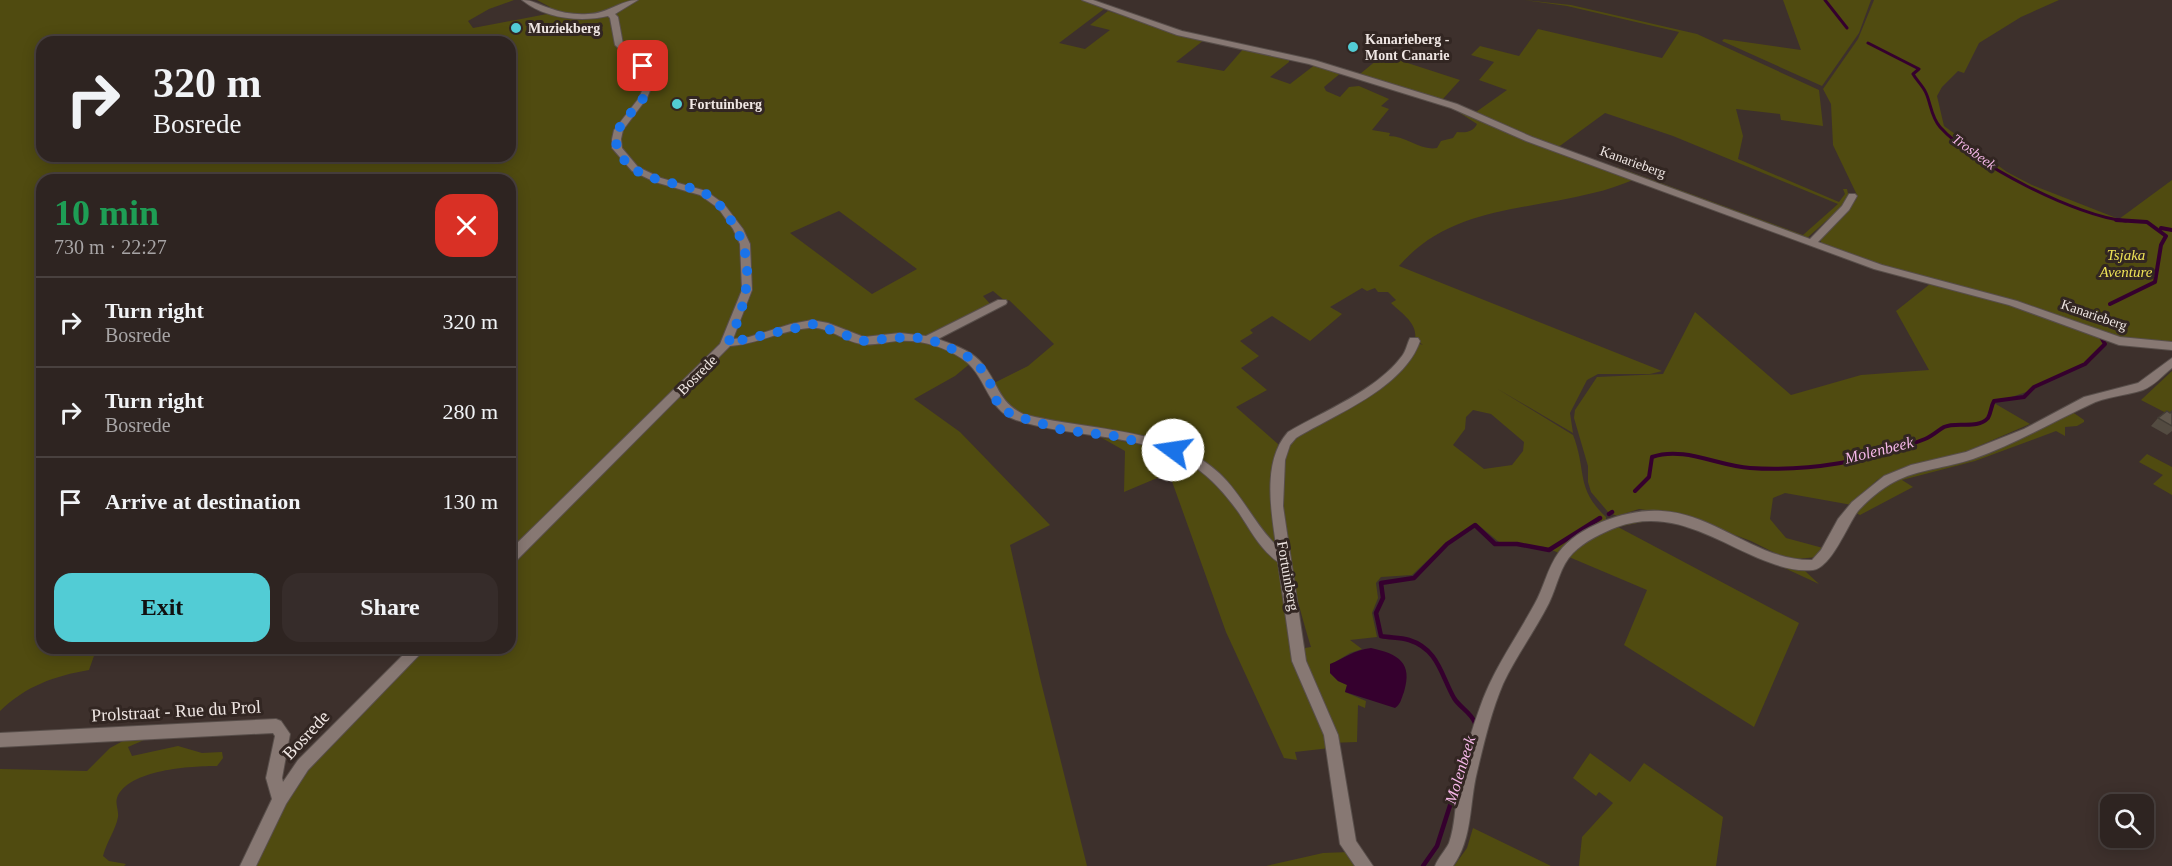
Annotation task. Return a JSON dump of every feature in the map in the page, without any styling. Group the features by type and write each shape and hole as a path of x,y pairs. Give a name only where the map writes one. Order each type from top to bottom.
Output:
{"street":[{"path":"526,0 544,10 566,15 609,13 634,0"},
{"name":"Kanarieberg","path":"1086,0 1180,33 1304,60 1449,104 1535,142 1878,267 2013,303 2120,341 2172,346"},
{"name":"Bosrede","path":"516,552 728,343 748,283 743,239 734,223 714,200 695,190 644,174 620,155 616,144 617,134 644,98 650,81 643,66 619,45 614,17 609,13"},
{"path":"1811,244 1823,227 1849,203 1852,196"},
{"path":"929,339 1002,302"},
{"path":"728,343 814,324 862,341 909,337 929,339 964,354 978,364 991,385 998,405 1012,415 1063,430 1114,436 1165,448 1195,461 1226,488 1270,549 1283,558"},
{"name":"Fortuinberg","path":"1365,866 1348,844 1331,735 1299,661 1293,603 1283,558 1277,487 1279,460 1285,443 1304,427 1395,371 1408,357 1414,340"},
{"path":"1443,866 1458,844 1465,788 1494,691 1544,600 1561,561 1578,542 1613,523 1640,516 1659,516 1709,528 1790,564 1815,565 1826,554 1843,522 1856,505 1888,479 1911,470 1969,456 2028,432 2088,400 2142,386 2172,362"},
{"name":"Bosrede","path":"248,866 280,799 303,765 413,654"},
{"name":"Prolstraat - Rue du Prol","path":"0,740 276,726 283,734 274,778 280,799"}],"green space":[{"path":"0,0 514,0 489,9 468,21 473,28 547,14 550,7 537,0 1083,0 1104,9 1059,43 1085,49 1110,30 1090,25 1108,11 1204,40 1176,62 1224,71 1244,48 1289,58 1289,62 1270,77 1290,84 1316,64 1342,72 1324,87 1326,91 1340,97 1349,87 1359,86 1389,99 1381,106 1389,109 1372,130 1390,133 1389,136 1402,138 1425,147 1437,148 1441,141 1453,138 1457,132 1469,131 1475,127 1477,124 1460,113 1464,111 1512,133 1633,180 1598,192 1515,208 1465,222 1441,232 1419,247 1399,266 1662,371 1650,374 1598,374 1587,380 1570,413 1573,433 1496,388 1573,435 1586,488 1596,507 1606,517 1606,521 1578,537 1561,554 1545,547 1499,542 1476,523 1446,543 1412,575 1381,577 1376,583 1378,598 1372,613 1377,637 1350,640 1362,649 1330,665 1330,673 1338,681 1347,685 1345,692 1366,701 1365,708 1358,705 1357,742 1329,743 1330,748 1295,752 1297,760 1284,758 1226,632 1169,473 1124,492 1125,451 1102,438 1157,449 1196,464 1226,492 1258,539 1263,537 1256,524 1238,498 1217,475 1205,465 1178,450 1160,444 1037,422 1018,416 1005,408 994,383 1028,366 1054,344 1009,300 1005,301 993,291 983,296 991,305 929,337 864,337 862,341 906,340 931,343 957,353 972,362 955,376 914,399 960,432 1050,525 1010,545 1040,678 1087,866 255,866 288,796 312,762 419,654 516,654 516,174 36,174 36,654 95,654 89,670 41,683 0,711","holes":["839,211 917,269 872,294 790,233","1362,288 1367,291 1375,288 1378,292 1388,292 1396,300 1391,303 1411,323 1415,339 1423,345 1417,343 1405,362 1389,378 1308,426 1287,446 1281,465 1279,489 1281,516 1291,575 1311,647 1305,648 1284,566 1274,499 1278,444 1236,407 1267,390 1241,368 1259,356 1240,341 1253,333 1250,330 1272,316 1310,341 1342,314 1330,307","1473,410 1491,414 1524,442 1523,451 1512,465 1484,469 1453,445 1465,429 1466,417"]},
{"path":"1524,0 1571,5 1697,34 1819,90 1823,126 1781,120 1780,114 1736,109 1743,136 1738,159 1839,202 1845,194 1843,189 1847,189 1849,198 1846,203 1806,239 1615,169 1617,167 1803,235 1838,204 1673,136 1605,113 1557,148 1476,112 1507,90 1479,80 1494,62 1471,55 1480,46 1519,56 1538,29 1662,58 1679,32 1567,6"},
{"path":"1783,0 1871,0 1859,33 1822,86 1722,41 1724,39 1801,50"},
{"name":"Tsjaka Aventure","path":"1874,0 2059,0 2021,17 1979,43 1964,73 1958,71 1942,87 1937,96 1944,126 2007,172 2032,185 2119,219 2172,180 2172,343 2127,341 2039,308 1874,264 1821,243 1820,237 1856,200 1857,195 1833,145 1831,104 1823,89 1858,39"},
{"path":"1383,55 1460,80 1442,100 1360,74"},
{"path":"1930,284 1994,299 2103,338 2107,343 2091,361 2032,390 1994,403 2030,424 1960,454 1901,468 1877,480 1852,505 1785,493 1773,498 1770,519 1786,538 1823,548 1818,557 1795,559 1777,554 1751,541 1681,515 1639,509 1617,516 1608,512 1591,492 1588,482 1588,466 1574,418 1575,410 1597,377 1663,374 1695,312 1791,395 1861,375 1929,370 1896,311"},
{"path":"2172,371 2172,416 2141,400"},
{"path":"2071,411 2084,422 2077,426 2065,427 2065,436 2056,431 1975,461 1902,480 1913,487 1860,515 1856,513 1883,487 1900,475 1950,463"},
{"path":"2147,454 2172,467 2172,495 2153,484 2163,475 2139,462"},
{"path":"1646,518 1675,520 1718,533 1785,565 1805,571 1819,584 1701,529 1675,522 1652,520 1618,527 1799,623 1754,727 1624,645 1647,590 1569,557 1576,548 1593,535 1614,526"},
{"path":"134,735 151,737 128,747 132,756 178,746 202,753 222,752 223,758 217,766 162,771 147,775 123,788 117,798 117,822 103,856 109,861 126,864 124,866 0,866 0,769 87,771 110,748"},
{"path":"1590,753 1630,782 1644,763 1723,817 1716,866 1579,866 1582,837 1613,803 1599,792 1596,796 1573,778"},
{"path":"1473,828 1551,866 1454,866 1467,848"},
{"path":"1349,852 1360,866 1266,866 1323,853"}],"shaded area":[{"path":"1371,648 1389,653 1401,661 1405,667 1407,674 1404,692 1400,703 1395,708 1345,692 1347,685 1338,681 1330,673 1330,664 1355,652"}],"building":[{"path":"2167,411 2170,413 2172,411 2172,426 2158,418"}],"waterway":[{"name":"Trosbeek","path":"1825,0 1847,28"},
{"name":"Trosbeek","path":"1868,43 1919,69 1913,74 1926,93 1937,123 1955,141 1976,156 2000,172 2054,199 2081,210 2123,220"},
{"name":"Trosbeek","path":"2116,220 2123,220"},
{"name":"Molenbeek","path":"2110,304 2155,282 2161,245 2166,236 2147,222 2123,220"},
{"name":"Molenbeek","path":"2161,228 2172,230"},
{"name":"Molenbeek","path":"1635,491 1649,477 1652,457 1664,454 1689,455 1750,468 1816,466 1861,459 1905,447 1949,425 1978,424 1988,418 1994,401 2024,397 2034,387 2085,364 2105,344 2101,337"},
{"name":"Molenbeek","path":"1475,723 1454,698 1433,656 1419,644 1409,640 1381,636 1376,613 1383,598 1381,583 1414,578 1447,544 1475,525 1495,544 1517,544 1549,550 1600,518"},
{"name":"Molenbeek","path":"1423,866 1437,846 1464,762"}],"place":[{"name":"Muziekberg","path":"516,28"},
{"name":"Kanarieberg - Mont Canarie","path":"1353,47"},
{"name":"Fortuinberg","path":"677,104"}],"route":[{"path":"643,66 649,76 649,88 619,130 616,136 617,148 626,162 644,174 695,190 714,200 740,233 745,244 748,283 728,343 814,324 862,341 899,337 929,339 964,354 978,364 991,385 998,405 1012,415 1063,430 1114,436 1173,450"}]}
